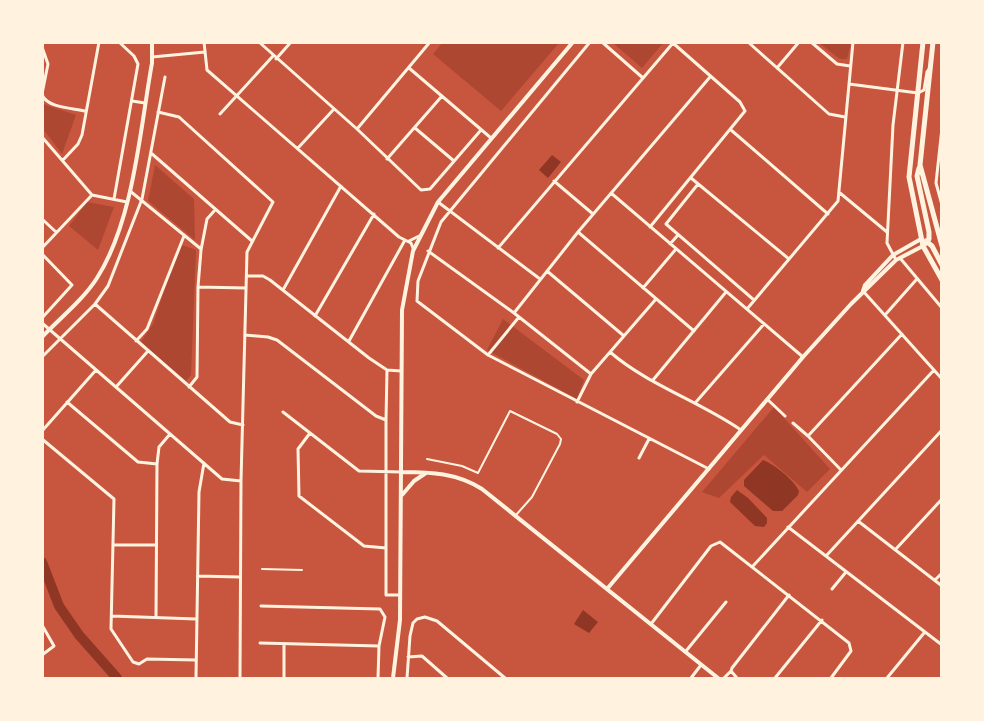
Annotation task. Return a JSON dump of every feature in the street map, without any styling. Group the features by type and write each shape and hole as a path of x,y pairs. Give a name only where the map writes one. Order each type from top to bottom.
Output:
{"main road":[{"path":"923,42 909,177 923,246 942,280"},
{"path":"923,246 928,242 929,229 917,176 920,165 933,42"},
{"path":"920,165 942,246"},
{"path":"921,239 928,242 942,265"}],"street":[{"path":"63,160 78,144 82,135 99,42"},
{"path":"114,199 138,64 134,56 119,42"},
{"path":"42,337 97,278 112,244 130,191 152,57 152,42"},
{"path":"204,42 206,69 341,186 407,240 413,246 413,251"},
{"path":"259,42 357,128 419,188 429,190 480,130"},
{"path":"220,114 290,42"},
{"path":"357,128 430,42"},
{"path":"394,678 400,620 402,310 413,251 438,202 573,42"},
{"path":"590,42 441,222 428,251 418,281 418,301 488,355 709,469"},
{"path":"602,42 643,78"},
{"path":"748,42 829,114 846,117"},
{"path":"778,68 799,42"},
{"path":"811,42 837,64 850,66"},
{"path":"747,309 836,204 840,193 853,42"},
{"path":"903,42 890,162 888,247 893,255 942,308"},
{"path":"498,248 672,43 745,108 744,114 650,227"},
{"path":"42,47 48,64 42,94 46,101 85,111"},
{"path":"152,57 205,52"},
{"path":"409,68 491,138"},
{"path":"849,84 918,93 924,90 927,72 930,68"},
{"path":"42,358 94,304 108,286 142,199 165,77"},
{"path":"514,313 610,193 710,77"},
{"path":"388,159 442,96"},
{"path":"132,101 145,103"},
{"path":"298,148 334,109"},
{"path":"158,112 178,117 272,200 272,207 247,252 241,481 240,678"},
{"path":"415,128 454,161"},
{"path":"942,128 936,183 942,206"},
{"path":"731,130 828,214"},
{"path":"42,137 92,196 127,202"},
{"path":"150,153 252,241"},
{"path":"691,178 789,259"},
{"path":"554,181 593,214"},
{"path":"698,184 666,223 754,300"},
{"path":"283,290 341,186"},
{"path":"130,191 142,199 201,250"},
{"path":"610,193 803,357"},
{"path":"840,193 887,232"},
{"path":"42,248 92,196"},
{"path":"438,202 540,280"},
{"path":"189,386 196,377 198,287 201,250 207,219 215,210"},
{"path":"315,316 374,214"},
{"path":"42,219 56,232"},
{"path":"578,232 694,331"},
{"path":"670,244 678,234"},
{"path":"136,341 147,330 184,236"},
{"path":"407,240 413,241 419,236"},
{"path":"864,291 865,285 893,255 921,239"},
{"path":"349,341 407,240"},
{"path":"607,589 803,357 864,291 869,289 898,259 923,246"},
{"path":"643,288 676,249"},
{"path":"428,251 514,313 591,374"},
{"path":"42,254 72,285 42,318"},
{"path":"547,271 624,336"},
{"path":"247,276 263,276 386,370 401,371"},
{"path":"885,315 916,280"},
{"path":"198,287 246,288"},
{"path":"864,291 942,379"},
{"path":"653,380 726,292"},
{"path":"577,402 591,374 656,299"},
{"path":"94,304 230,422 243,425"},
{"path":"488,355 519,317"},
{"path":"42,323 224,480 241,481"},
{"path":"696,402 764,324"},
{"path":"808,436 902,334"},
{"path":"244,335 268,337 277,340 376,416 386,420"},
{"path":"116,387 148,351"},
{"path":"610,352 629,368 696,402 741,430"},
{"path":"42,431 96,370"},
{"path":"386,370 386,595 400,595"},
{"path":"752,566 934,370"},
{"path":"767,399 785,416"},
{"path":"67,402 138,462 157,464"},
{"path":"284,412 359,470 387,473 428,472 467,480 516,515 718,678"},
{"path":"793,423 841,470"},
{"path":"826,556 942,430"},
{"path":"310,433 298,448 299,496 364,546 386,548"},
{"path":"156,617 157,464 159,447 170,434"},
{"path":"639,458 649,439"},
{"path":"42,440 113,497 114,545 111,629 136,664 147,659 196,660"},
{"path":"196,678 199,492 204,463"},
{"path":"402,495 414,481 428,472"},
{"path":"895,550 942,499"},
{"path":"858,521 942,586"},
{"path":"788,527 942,645"},
{"path":"651,624 715,542 724,544 847,640 851,647 851,652 831,678"},
{"path":"114,545 155,544"},
{"path":"832,589 846,572"},
{"path":"934,580 942,573"},
{"path":"198,576 240,577"},
{"path":"724,678 789,595"},
{"path":"686,651 726,602"},
{"path":"261,606 376,608 382,611 385,617 379,646 378,678"},
{"path":"112,616 196,619"},
{"path":"408,678 411,629 417,619 425,617 437,621 505,678"},
{"path":"775,678 822,620"},
{"path":"42,625 54,646 42,655"},
{"path":"888,678 924,633"},
{"path":"260,643 379,646"},
{"path":"284,644 284,678"},
{"path":"408,657 422,656 447,678"},
{"path":"691,678 702,664"},
{"path":"732,670 737,678"}],"lane":[{"path":"427,459 462,466 478,473 510,411 557,434 561,439 560,444 532,497 516,515"},
{"path":"262,570 302,570"}],"shaded area":[{"path":"443,42 559,43 501,111 433,54"},
{"path":"613,43 663,43 642,68"},
{"path":"819,43 851,43 847,59 840,59"},
{"path":"43,104 76,115 62,154 43,129"},
{"path":"552,155 561,162 548,178 539,170"},
{"path":"155,165 194,199 195,240 148,201"},
{"path":"87,202 114,207 98,250 69,226"},
{"path":"182,245 196,250 191,375 186,381 140,343 153,324 177,253"},
{"path":"503,319 584,380 577,399 487,350"},
{"path":"774,407 830,469 807,492 764,455 719,498 702,492"},
{"path":"763,460 783,473 799,491 798,495 782,511 773,511 744,486 744,480"},
{"path":"737,490 748,498 767,518 767,523 764,527 755,526 730,502 731,497"},
{"path":"583,610 598,622 589,633 574,624"}],"waterway":[{"path":"42,562 59,606 79,635 117,678"}]}
